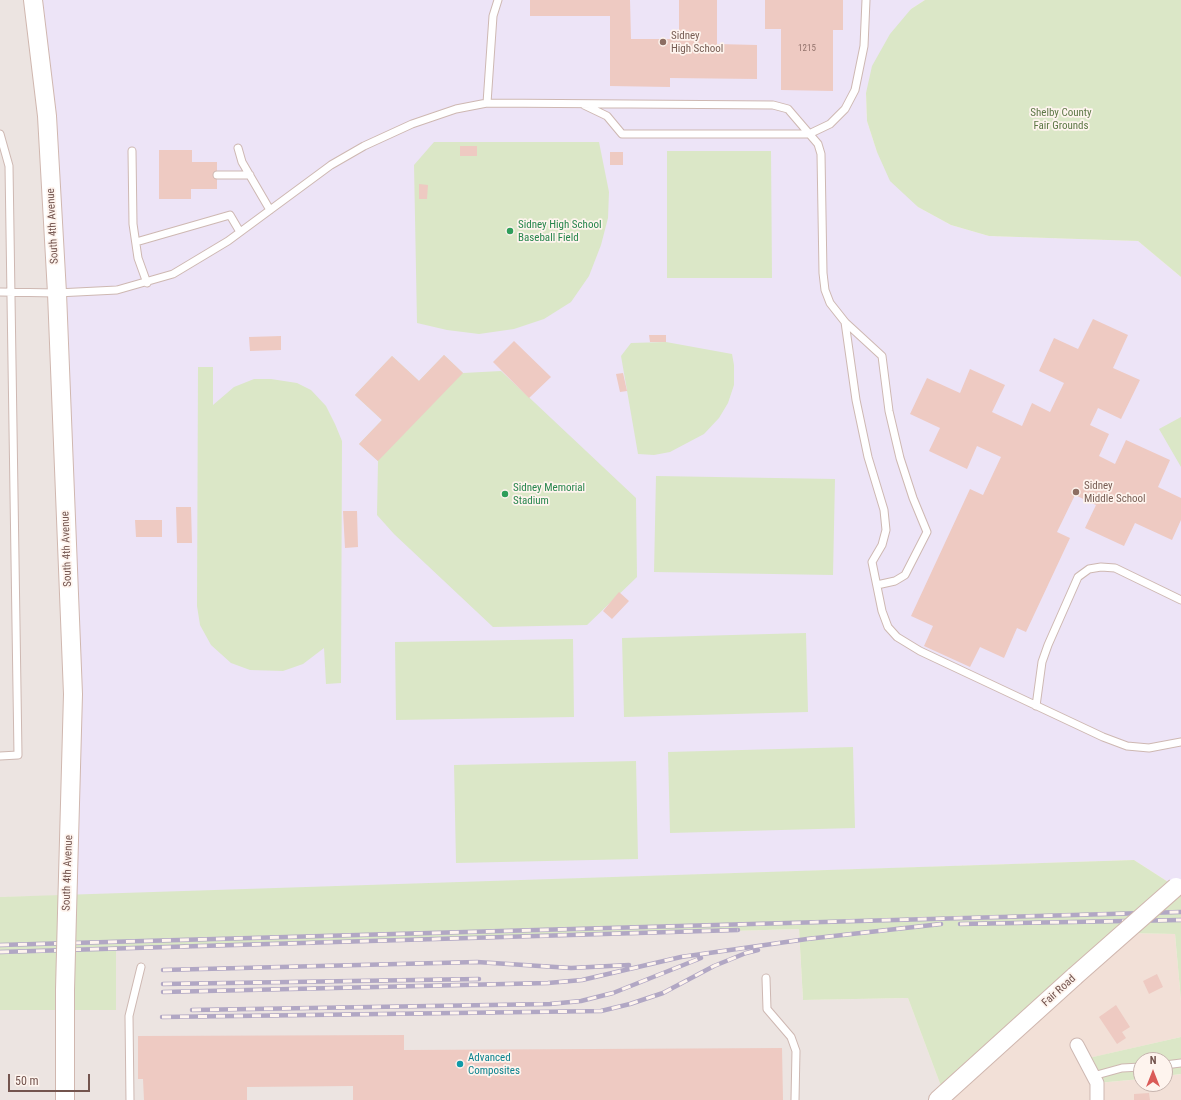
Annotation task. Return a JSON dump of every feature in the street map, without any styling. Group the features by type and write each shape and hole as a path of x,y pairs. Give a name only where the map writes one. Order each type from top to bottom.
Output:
{"street":[{"name":"South 4th Avenue","path":"33,0 47,116 58,293 73,694 65,990 65,1100"},
{"name":"Fair Road","path":"945,1098 1075,976 1178,884"},
{"path":"1077,1045 1096,1083 1097,1100"}],"lane":[{"path":"487,104 493,16 498,0"},
{"path":"582,104 607,116 622,134 809,134 830,124 845,109 855,90 864,46 866,0"},
{"path":"0,292 58,293 117,290 173,274 198,260 240,232 331,165 384,136 412,124 456,109 487,104 582,104 773,105 788,109 818,144 821,154 823,187 823,273 825,290 830,303 845,322 882,356 889,411 900,458 913,498 928,532 906,576 895,581 877,585"},
{"path":"0,134 9,166 18,755 0,756"},
{"path":"238,148 242,162 270,210"},
{"path":"132,151 133,224 138,258 147,282"},
{"path":"217,175 250,175"},
{"path":"136,242 230,215 240,232"},
{"path":"845,322 868,457 884,510 886,530 882,545 872,562 882,611 888,627 897,637 920,651 1036,706 1126,746 1149,748 1181,742"},
{"path":"1036,706 1042,662 1078,577 1089,569 1101,566 1115,568 1181,600"},
{"path":"130,1100 129,1016 141,967"},
{"path":"766,978 767,1009 792,1037 796,1051 795,1100"},
{"path":"1093,1076 1122,1068 1133,1067"}],"shaded area":[{"path":"0,0 33,0 67,544 67,896 0,897"},
{"path":"33,0 925,0 911,9 866,93 867,121 877,152 918,207 951,225 989,236 1138,241 1181,277 1181,882 1176,887 1134,860 67,896 73,694"},
{"path":"799,929 803,1000 908,998 944,1094 938,1100 0,1100 0,1010 116,1010 116,949"},
{"path":"1124,933 1175,934 1181,1001 1181,1037 1085,1059 1097,1083 1133,1080 1133,1092 1173,1092 1173,1075 1181,1074 1181,1100 952,1100 944,1094"}],"green space":[{"name":"Shelby County Fair Grounds","path":"925,0 1181,0 1181,277 1138,241 989,236 951,225 918,207 890,181 877,152 867,121 866,93 872,66 890,34 911,9"},
{"name":"Sidney High School Baseball Field","path":"434,142 599,142 609,192 608,218 601,245 589,276 571,302 544,319 514,329 479,334 447,330 417,323 414,165"},
{"path":"667,151 771,151 772,278 667,278"},
{"path":"666,342 732,354 734,365 734,385 728,403 719,418 704,434 670,452 654,455 638,454 621,356 631,343"},
{"name":"Sidney Memorial Stadium","path":"444,355 463,373 501,371 636,498 637,577 587,625 493,627 394,534 377,515 378,461 359,444 382,420 355,395 392,356 419,381"},
{"path":"198,367 213,367 213,405 234,387 254,379 271,379 297,383 311,390 326,406 335,424 342,441 341,683 326,684 324,648 303,664 283,671 250,670 231,663 211,645 200,625 197,606"},
{"path":"1181,417 1181,467 1159,429"},
{"path":"656,476 835,479 833,575 654,572"},
{"path":"806,633 808,712 624,717 622,638"},
{"path":"573,639 574,717 396,720 395,642"},
{"path":"853,747 855,828 670,833 668,752"},
{"path":"636,761 638,859 456,863 454,765"},
{"path":"1134,860 1176,887 1181,887 1181,1001 1175,934 1124,933 944,1094 908,998 803,1000 799,929 116,949 116,1010 0,1010 0,897"},
{"path":"1181,1037 1181,1074 1173,1075 1173,1052 1133,1052 1133,1080 1097,1083 1084,1059"}],"building":[{"name":"Sidney High School","path":"530,0 630,0 631,39 679,39 679,0 717,0 717,44 757,45 757,79 670,78 670,87 610,86 610,16 530,16"},
{"path":"765,0 843,0 843,30 833,30 833,91 781,90 781,29 765,29"},
{"path":"460,146 477,146 477,156 460,156"},
{"path":"159,150 192,150 192,162 217,162 217,189 191,189 191,199 159,199"},
{"path":"610,152 623,152 623,165 610,165"},
{"path":"419,184 428,185 427,199 419,199"},
{"name":"Sidney Middle School","path":"1093,319 1128,335 1113,368 1140,380 1121,419 1098,408 1090,425 1109,434 1099,456 1115,464 1126,440 1170,460 1158,487 1181,498 1181,520 1172,540 1135,523 1124,546 1085,528 1096,505 1075,495 1057,532 1070,538 1026,632 1017,628 1004,658 980,647 970,667 924,646 933,626 911,616 970,489 983,495 1001,457 977,446 967,469 929,451 940,428 910,414 927,378 960,393 970,369 1005,385 992,412 1022,426 1032,403 1050,412 1064,383 1039,371 1054,338 1078,349"},
{"path":"649,335 666,335 666,342 650,342"},
{"path":"281,336 281,350 250,351 249,337"},
{"path":"514,341 551,377 529,398 493,362"},
{"path":"444,355 463,373 378,461 359,444 382,420 355,395 392,356 419,381"},
{"path":"623,373 627,391 620,392 616,374"},
{"path":"176,507 191,507 192,543 177,543"},
{"path":"343,511 357,511 358,547 345,548"},
{"path":"135,520 162,520 162,537 136,537"},
{"path":"619,592 629,601 612,619 603,611"},
{"path":"1157,974 1163,987 1149,994 1143,981"},
{"path":"1116,1005 1130,1027 1122,1032 1126,1038 1117,1044 1099,1017"},
{"name":"Advanced Composites","path":"404,1035 404,1050 782,1048 783,1100 353,1100 353,1086 247,1087 247,1100 144,1100 143,1079 138,1079 138,1036"},
{"path":"1149,1093 1150,1100 1134,1100 1134,1094"}],"railway":[{"path":"0,945 1181,912"},
{"path":"960,924 1181,920"},
{"path":"163,992 548,983 582,980 681,957 807,939 941,924"},
{"path":"0,952 738,930"},
{"path":"162,1017 601,1011 630,1004 663,993 714,966 746,953 758,950"},
{"path":"192,1010 550,1004 581,1001 613,993 701,958"},
{"path":"163,970 477,962 571,968 629,965"},
{"path":"163,984 479,979"}],"place":[{"name":"Sidney High School","path":"663,42"},
{"name":"Sidney High School Baseball Field","path":"510,231"},
{"name":"Sidney Middle School","path":"1076,492"},
{"name":"Sidney Memorial Stadium","path":"505,494"},
{"name":"Advanced Composites","path":"460,1064"}]}
